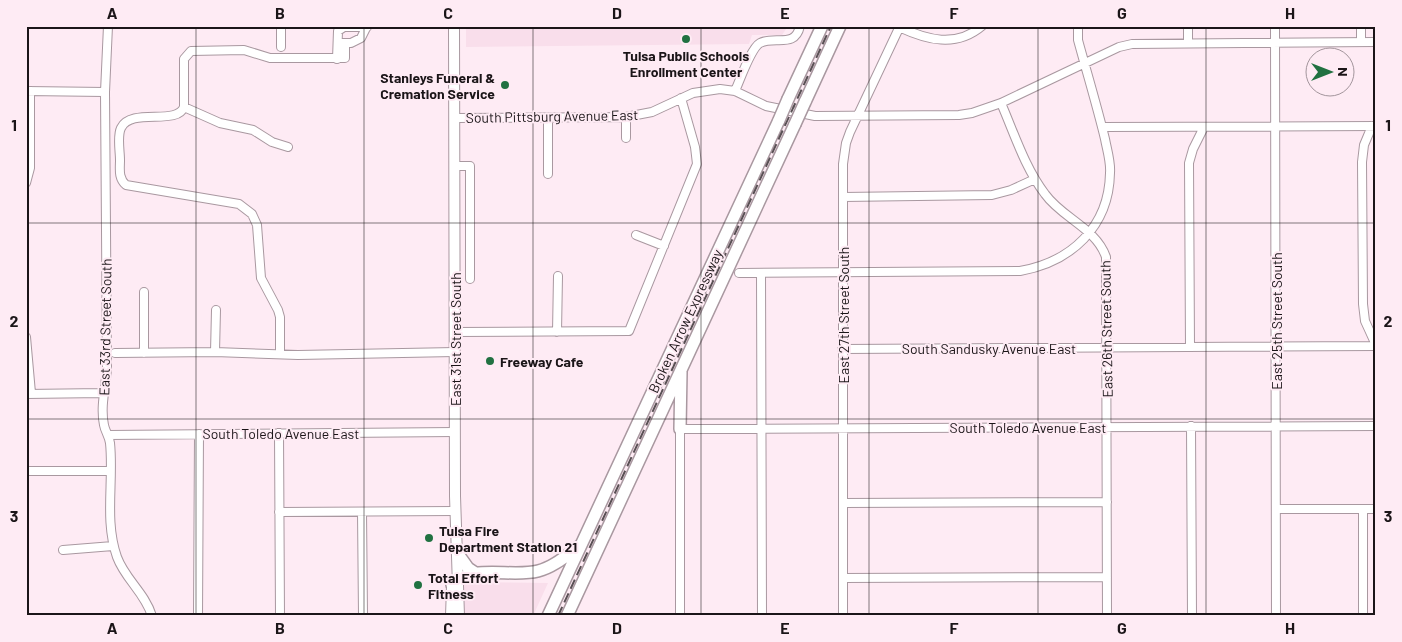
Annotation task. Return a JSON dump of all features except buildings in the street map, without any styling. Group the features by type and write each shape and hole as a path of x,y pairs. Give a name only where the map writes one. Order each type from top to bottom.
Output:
{"highway":[{"name":"Broken Arrow Expressway","path":"548,616 822,26"},
{"name":"Broken Arrow Expressway","path":"567,616 840,26"},
{"path":"680,430 681,371"},
{"path":"455,581 477,574 536,572 550,566 582,544"},
{"path":"458,554 468,568 477,574"}],"main road":[{"name":"East 31st Street South","path":"454,26 455,581 459,616"},
{"name":"East 31st Street South","path":"451,616 458,554 455,511"}],"street":[{"name":"East 33rd Street South","path":"108,26 105,92 107,368 103,393 104,424 108,434 110,470 110,525 113,546 121,567 147,602 152,616"},
{"path":"281,26 281,48"},
{"path":"280,354 278,310 261,278 259,235 252,214 239,204 126,185 120,175 121,127 133,120 145,117 177,115 184,106 183,63 191,51 244,50 270,58 341,59 341,43 337,34 341,28 367,26"},
{"path":"341,43 361,38 367,26"},
{"path":"735,91 756,46 765,41 791,39 797,34 800,26"},
{"path":"899,27 920,37 941,40 960,38 982,26"},
{"path":"739,273 1020,271 1048,264 1063,257 1089,233 1104,207 1110,172 1102,127 1078,40 1078,26"},
{"path":"1188,26 1188,43"},
{"name":"East 25th Street South","path":"1275,26 1276,616"},
{"path":"1361,26 1361,42"},
{"name":"East 27th Street South","path":"843,616 842,272 846,143 899,27"},
{"name":"South Pittsburg Avenue East","path":"454,118 626,117 652,112 681,98 704,90 735,91 766,106 815,116 965,115 1001,103 1119,47 1132,44 1376,42"},
{"path":"27,180 28,91 105,92"},
{"path":"455,332 629,332 697,164 695,148 681,98"},
{"name":"East 26th Street South","path":"1001,103 1035,179 1051,202 1098,240 1106,257 1108,616"},
{"path":"184,106 220,123 253,130 272,142 288,147"},
{"path":"626,117 626,138"},
{"path":"548,118 548,174"},
{"path":"1102,127 1374,126 1364,145 1362,162 1363,304 1365,321 1376,345"},
{"path":"1190,347 1189,163 1193,149 1204,127"},
{"name":"East 31st Street South","path":"454,166 470,166 470,279"},
{"path":"843,197 992,195 1011,190 1035,179"},
{"path":"636,235 664,246"},
{"path":"761,273 762,616"},
{"path":"557,332 558,276"},
{"path":"144,292 144,354"},
{"path":"215,352 216,310"},
{"path":"26,337 28,394 103,393"},
{"name":"South Sandusky Avenue East","path":"842,349 1376,345"},
{"path":"115,354 455,352"},
{"name":"South Toledo Avenue East","path":"680,430 1107,426 1376,426"},
{"path":"1191,426 1192,616"},
{"path":"680,430 680,616"},
{"name":"South Toledo Avenue East","path":"108,434 454,432"},
{"path":"279,433 280,616"},
{"path":"198,616 199,434"},
{"path":"26,471 110,470"},
{"path":"843,503 1108,502"},
{"path":"1276,509 1376,509"},
{"path":"1363,509 1363,616"},
{"path":"280,512 455,511"},
{"path":"362,512 363,616"},
{"path":"63,550 113,546"},
{"path":"843,578 1108,577"}],"shaded area":[{"path":"466,26 788,26 782,35 752,35 749,44 466,47"},
{"path":"465,582 548,583 533,616 463,616 462,585"}],"railway":[{"path":"558,616 831,26"}],"place":[{"name":"Tulsa Public Schools Enrollment Center","path":"686,39"},
{"name":"Stanleys Funeral & Cremation Service","path":"505,85"},
{"name":"Freeway Cafe","path":"490,361"},
{"name":"Tulsa Fire Department Station 21","path":"429,538"},
{"name":"Total Effort Fitness","path":"418,585"}]}
